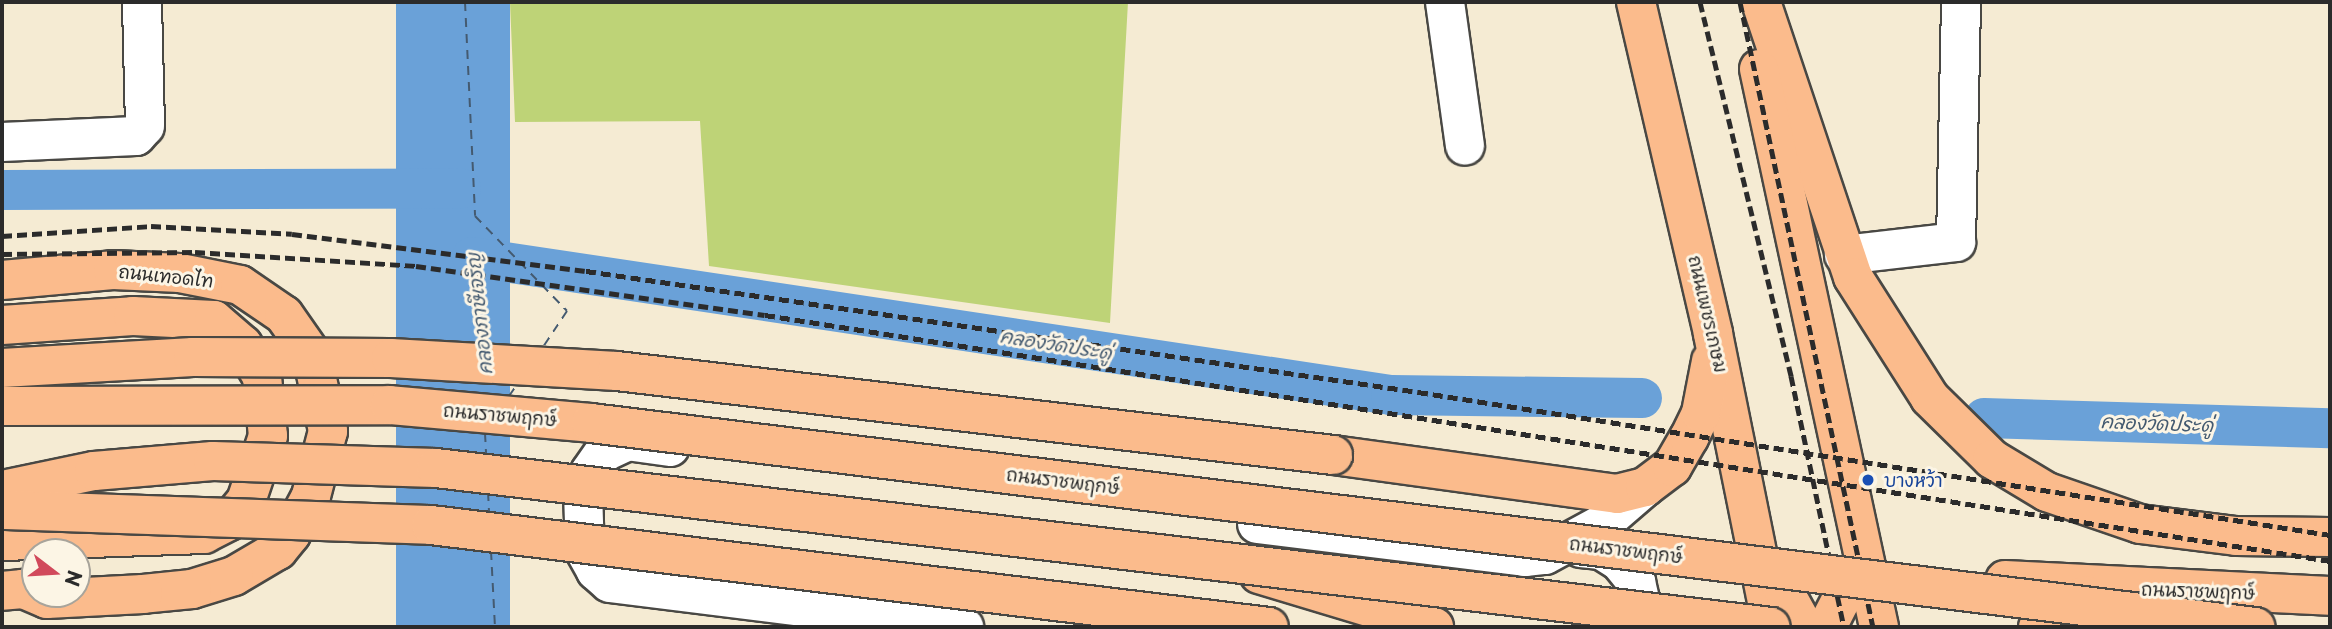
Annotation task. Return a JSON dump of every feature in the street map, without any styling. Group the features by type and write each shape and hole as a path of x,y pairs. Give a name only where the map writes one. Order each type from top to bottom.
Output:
{"main road":[{"name":"ถนนเพชรเกษม","path":"1636,2 1713,334 1772,627"},
{"path":"1745,2 1879,627"},
{"path":"1761,2 1853,277 1930,398 1992,459 2047,492 2140,524 2236,536 2330,537"},
{"name":"ถนนเทอดไท","path":"2,280 113,270 180,273 240,285 284,315 312,355 328,431 311,496 291,534 278,550 256,565 192,589 91,596"},
{"path":"2,325 133,316 214,320 243,345 262,377 268,436 246,501 229,521 204,534 2,541"},
{"path":"2,368 192,357 391,358 590,370 1333,455 1617,494 1645,487 1672,467 1701,413 1713,334"},
{"name":"ถนนราชพฤกษ์","path":"2,406 390,405 591,423 2256,627"},
{"path":"2,490 94,471 213,461 436,468 1772,627"},
{"path":"2,510 431,525 1269,627"},
{"path":"1755,539 1804,627"},
{"path":"1227,563 1434,627"},
{"path":"1827,627 1841,600 1866,570"},
{"name":"ถนนราชพฤกษ์","path":"1866,570 2124,588 2330,597"},
{"path":"2038,627 2048,611 2075,597 2124,588"},
{"name":"ถนนเทอดไท","path":"2,591 21,589"},
{"name":"ถนนเทอดไท","path":"2,618 24,615 34,608"}],"street":[{"path":"2,142 136,136 145,127 142,2"},
{"path":"1445,2 1465,145"},
{"path":"1844,255 1956,242 1961,2"},
{"path":"964,627 903,623 610,583 596,571 584,551 583,492 590,472 604,452 628,441 1503,556 1545,555 1579,547 1601,551 1620,562 1636,582 1641,604 1639,627"},
{"path":"1545,555 1602,524 1645,487"}],"green space":[{"path":"510,2 1128,2 1110,323 709,266 700,121 515,122"}],"water":[{"name":"คลองภาษีเจริญ","path":"396,2 510,2 510,627 396,627"}],"waterway":[{"path":"2,190 461,188"},
{"name":"คลองวัดประดู่","path":"472,257 1391,395 1642,398"},
{"name":"คลองวัดประดู่","path":"1984,418 2330,428"}],"ferry route":[{"path":"465,2 475,216 567,311 543,347"},
{"path":"509,396 518,383"},
{"path":"485,433 486,455"},
{"path":"488,492 489,514"},
{"path":"491,551 495,627"}],"railway":[{"path":"1700,2 1791,376 1844,627"},
{"path":"1740,2 1873,627"},
{"path":"2,236 151,226 292,234 586,271 1418,392 2330,535"},
{"path":"2,254 195,252 416,266 765,315 2330,561"}],"place":[{"name":"บางหว้า","path":"1868,480"}]}
